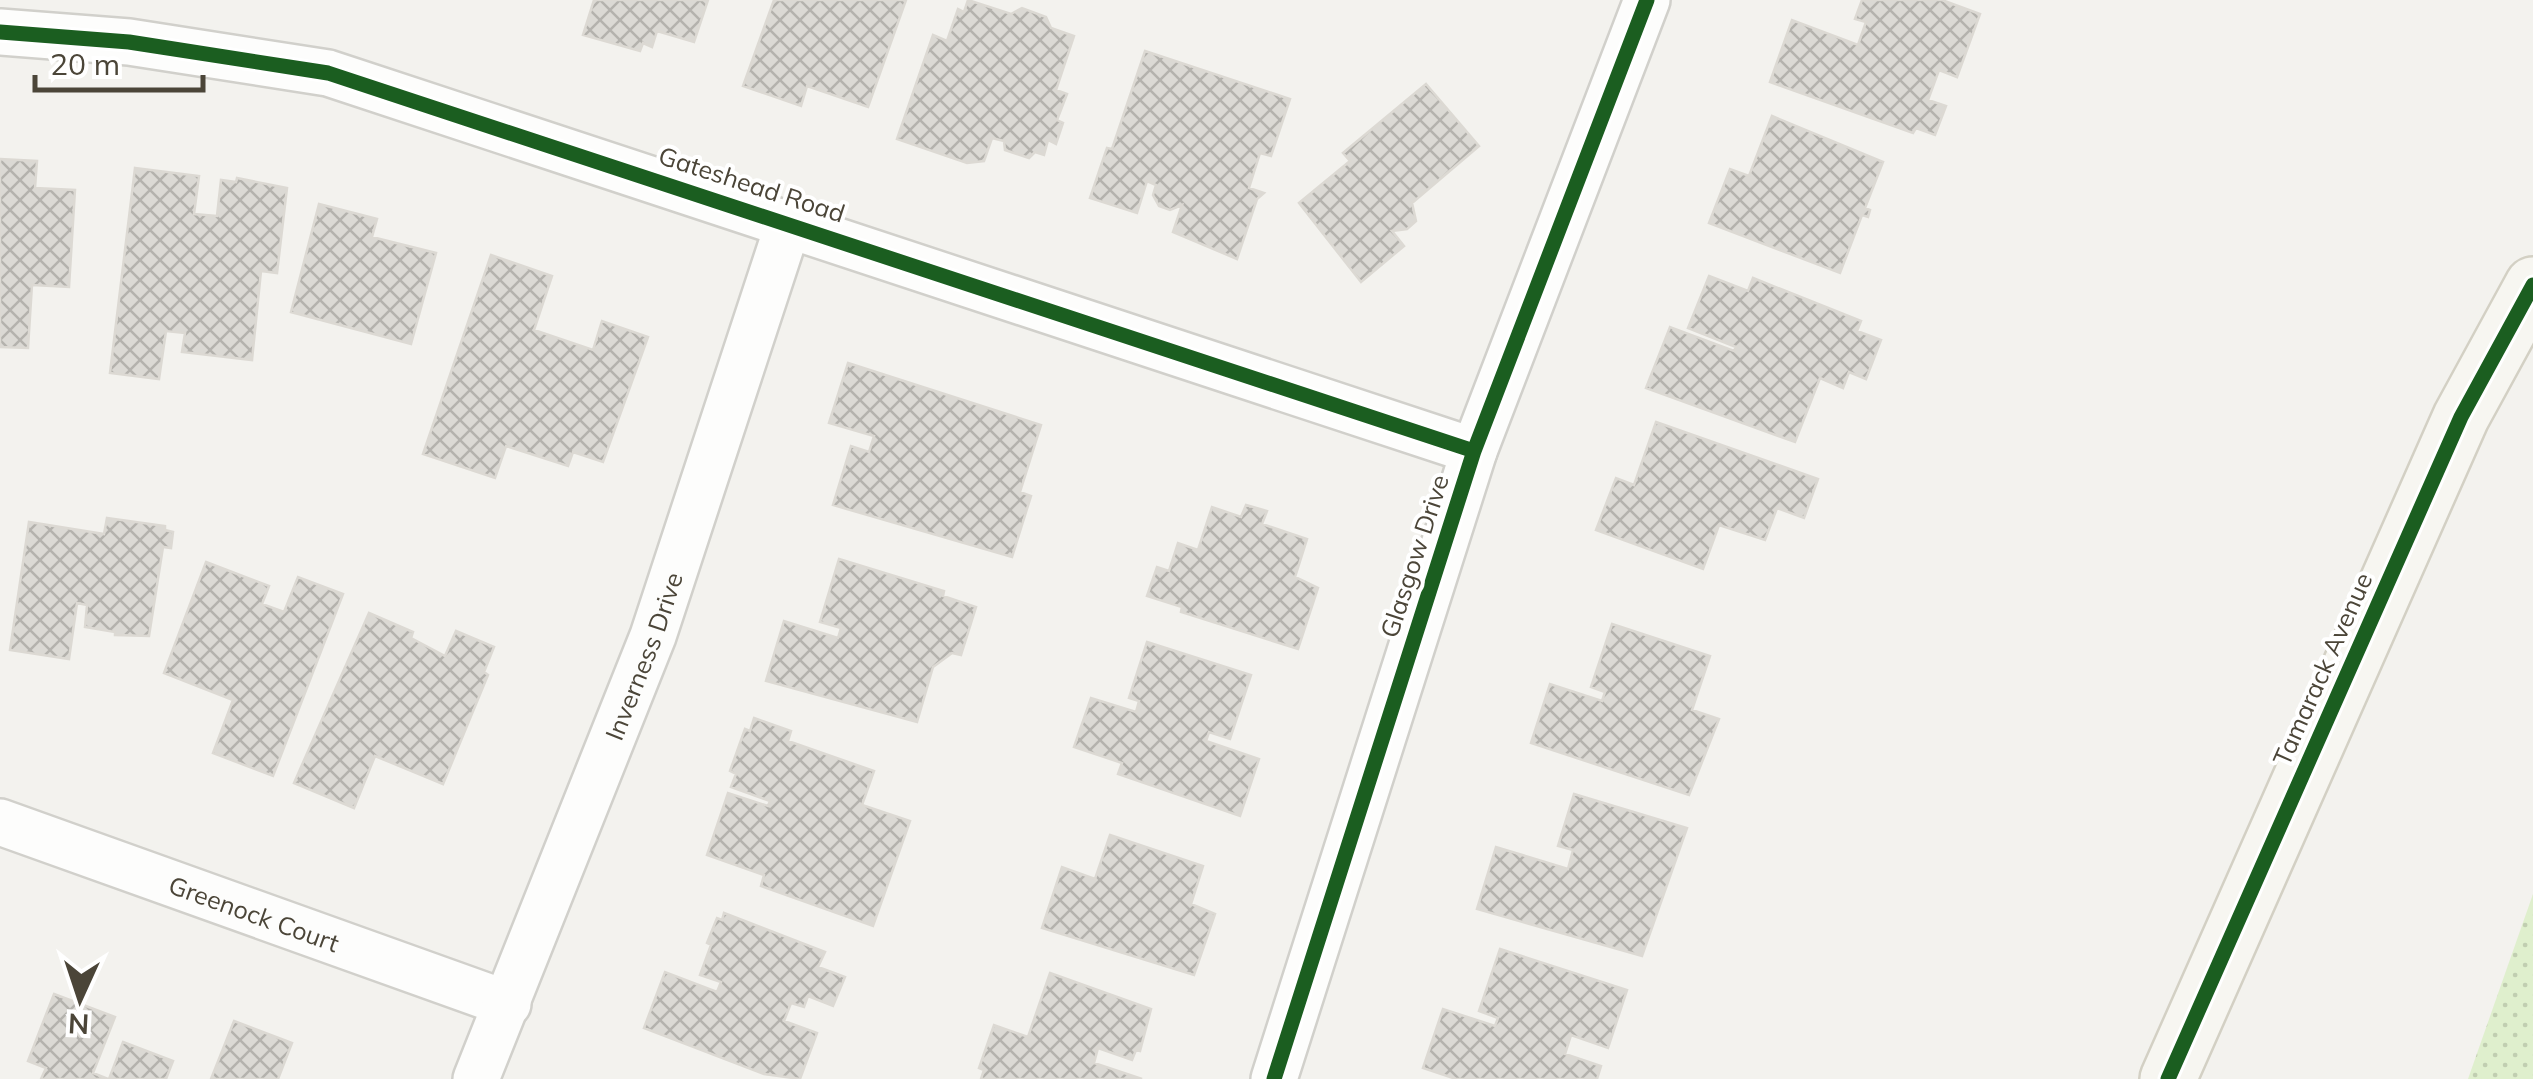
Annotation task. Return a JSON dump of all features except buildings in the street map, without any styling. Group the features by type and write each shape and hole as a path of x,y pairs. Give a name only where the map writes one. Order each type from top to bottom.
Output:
{"main road":[{"name":"Tamarack Avenue","path":"2168,1079 2461,417 2533,285"}],"street":[{"name":"Glasgow Drive","path":"1274,1079 1474,451 1647,0"},
{"name":"Gateshead Road","path":"0,32 130,42 328,73 1474,451"},
{"name":"Inverness Drive","path":"476,1079 653,636 789,222"},
{"name":"Greenock Court","path":"0,822 508,1004"}],"green space":[{"path":"2533,894 2533,1079 2468,1079"}],"cycle path":[{"path":"1274,1079 1474,451 1647,0"},
{"path":"0,32 129,42 328,73 1474,451"},
{"path":"2168,1079 2461,417 2533,285"}]}
